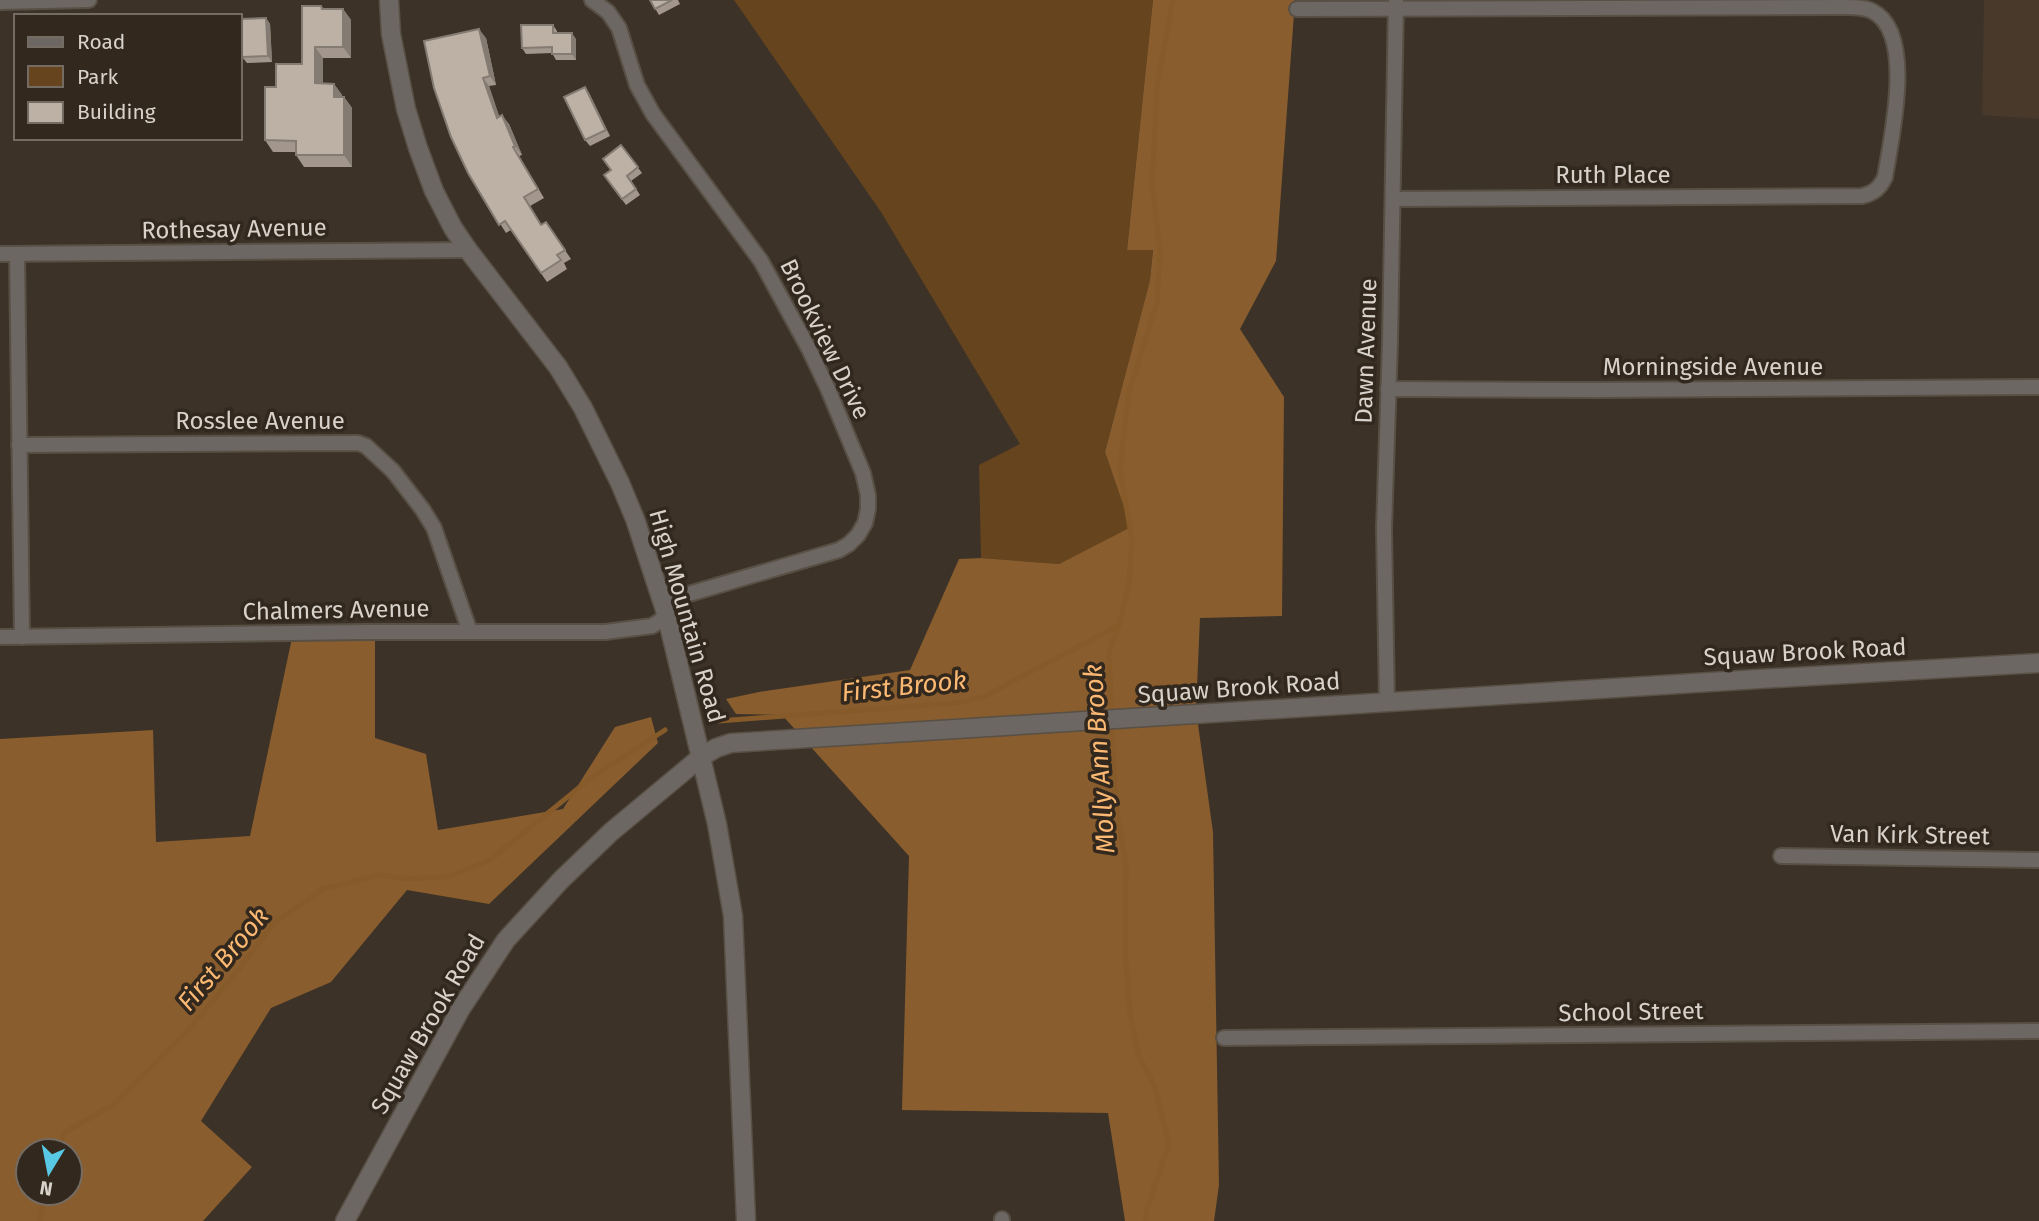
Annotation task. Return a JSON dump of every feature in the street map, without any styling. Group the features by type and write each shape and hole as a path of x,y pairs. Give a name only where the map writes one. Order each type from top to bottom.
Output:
{"street":[{"path":"0,2 89,0"},
{"name":"High Mountain Road","path":"388,0 397,68 418,148 434,191 468,250 558,367 583,408 635,519 666,613 717,824 733,916 746,1221"},
{"name":"Brookview Drive","path":"592,0 608,12 622,33 643,99 761,261 776,286 828,389 863,473 868,495 865,523 858,535 839,550 682,596 666,613"},
{"name":"Ruth Place","path":"1297,9 1396,4 1863,8 1875,12 1884,22 1896,45 1898,94 1885,177 1881,185 1862,196 1393,199"},
{"name":"Dawn Avenue","path":"1387,703 1384,529 1396,4"},
{"name":"Rothesay Avenue","path":"0,254 468,250"},
{"path":"17,254 22,637"},
{"name":"Morningside Avenue","path":"1388,389 2039,387"},
{"name":"Rosslee Avenue","path":"19,445 358,443 366,446 409,490 434,528 470,632"},
{"name":"Chalmers Avenue","path":"0,637 605,632 652,626 666,613"},
{"name":"Squaw Brook Road","path":"345,1221 460,1010 506,940 561,880 611,832 701,757 731,743 2039,663"},
{"name":"Van Kirk Street","path":"1781,856 2039,860"},
{"name":"School Street","path":"1224,1038 2039,1031"}],"shaded area":[{"path":"1153,0 1295,0 1276,261 1240,329 1284,397 1282,616 1200,618 1196,710 1213,832 1219,1185 1214,1221 1125,1221 1108,1113 902,1110 909,856 782,715 736,714 726,699 910,670 959,559 1059,564 1131,527 1105,452 1150,280 1153,250 1127,250"},
{"path":"1984,0 2039,0 2039,119 1982,115"},
{"path":"293,633 375,636 375,738 426,754 438,830 563,809 615,727 651,717 658,743 489,904 407,890 331,982 271,1008 201,1121 252,1167 203,1221 0,1221 0,739 153,730 156,842 250,836"}],"green space":[{"path":"734,0 1153,0 1127,249 1153,249 1150,280 1105,452 1132,527 1059,564 981,558 979,465 1020,444 881,212"}],"building":[{"path":"650,0 672,0 655,9"},
{"path":"302,6 343,9 343,47 315,47 315,83 334,84 334,97 344,97 344,155 296,155 296,141 265,140 265,87 276,87 276,64 302,64"},
{"path":"266,18 268,56 242,57 242,19"},
{"path":"521,25 553,25 553,33 572,33 572,54 552,54 552,47 522,48"},
{"path":"479,29 490,76 483,78 497,118 502,115 515,146 513,147 538,189 524,197 541,225 546,222 565,250 557,255 561,260 541,273 505,221 499,225 468,173 451,137 434,88 424,41"},
{"path":"585,87 606,130 585,140 564,97"},
{"path":"621,145 638,167 627,176 636,189 622,199 604,175 611,170 603,159"}],"waterway":[{"name":"Molly Ann Brook","path":"1145,1221 1169,1144 1155,1087 1139,1056 1130,1014 1125,949 1126,866 1115,797 1109,653 1129,583 1132,540 1120,470 1129,392 1157,302 1160,252 1152,185 1157,87 1173,0"},
{"name":"First Brook","path":"719,721 957,703 983,697 1118,626"},
{"name":"First Brook","path":"63,1137 64,1133 114,1104 183,1036 274,923 323,889 380,875 409,879 450,876 490,860 591,778 665,730"},
{"name":"First Brook","path":"39,1221 42,1207"}]}
